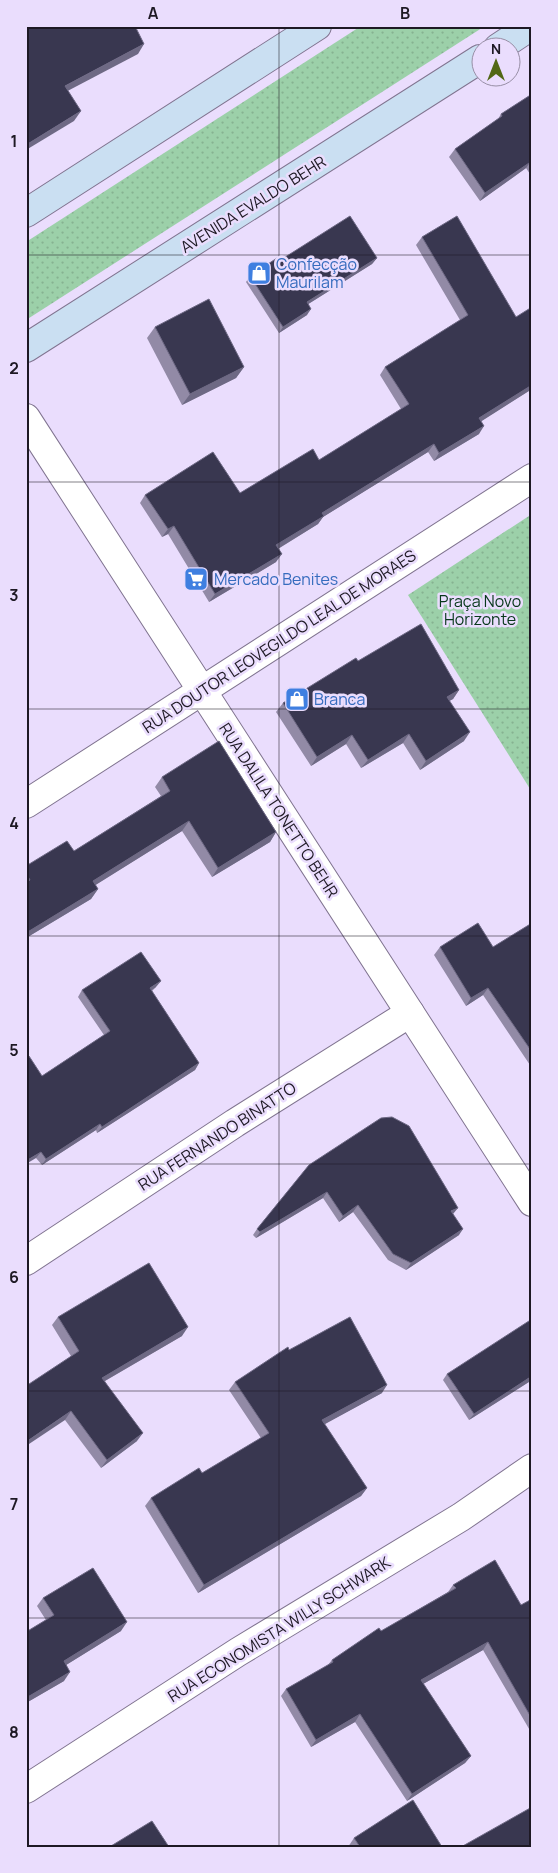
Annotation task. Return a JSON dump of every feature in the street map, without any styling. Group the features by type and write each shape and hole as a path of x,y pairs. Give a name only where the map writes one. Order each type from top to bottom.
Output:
{"street":[{"path":"26,212 317,26"},
{"path":"513,38 531,26"},
{"name":"AVENIDA EVALDO BEHR","path":"26,348 470,65"},
{"name":"RUA DALILA TONETTO BEHR","path":"26,418 532,1202"},
{"name":"RUA DOUTOR LEOVEGILDO LEAL DE MORAES","path":"26,804 532,478"},
{"name":"RUA FERNANDO BINATTO","path":"26,1261 235,1124 410,1013"},
{"name":"RUA ECONOMISTA WILLY SCHWARK","path":"26,1789 238,1652 461,1517 532,1468"}],"green space":[{"path":"361,26 485,26 26,320 26,242"},
{"name":"Praça Novo Horizonte","path":"532,514 532,792 408,595"}],"building":[{"path":"26,26 135,26 144,44 65,86 81,111 26,145"},
{"path":"532,94 532,161 485,193 455,149 502,116 501,114"},
{"path":"350,216 377,258 307,302 311,309 283,327 250,276 277,258 279,261"},
{"path":"457,216 516,317 532,307 532,385 479,418 484,426 439,453 434,444 322,513 324,516 276,545 282,554 215,594 174,526 168,529 145,495 213,452 240,493 313,449 319,460 409,404 385,367 468,315 422,237"},
{"path":"209,299 244,367 190,394 155,327"},
{"path":"421,624 459,690 447,697 470,732 426,761 409,734 368,760 352,735 317,757 283,703 356,658 358,661"},
{"path":"219,741 276,832 218,868 189,821 93,881 98,889 26,933 26,883 30,880 26,873 26,866 67,841 74,851 170,791 162,777"},
{"path":"478,923 493,947 532,923 532,1052 488,988 471,998 440,947"},
{"path":"141,952 161,981 150,988 199,1063 102,1127 100,1124 46,1159 41,1152 26,1161 26,1058 29,1056 42,1076 110,1031 82,990"},
{"path":"392,1117 409,1126 458,1208 451,1211 463,1229 411,1263 393,1254 358,1205 343,1216 327,1192 260,1232 257,1229 309,1165 381,1118"},
{"path":"149,1263 188,1327 102,1378 143,1433 107,1460 71,1411 26,1442 26,1386 79,1351 58,1317"},
{"path":"350,1317 387,1385 322,1420 367,1488 204,1585 151,1498 199,1468 202,1473 269,1433 235,1382 288,1347 289,1350"},
{"path":"532,1319 532,1376 474,1414 447,1374"},
{"path":"495,1560 521,1605 532,1599 532,1719 488,1642 421,1680 471,1756 412,1794 360,1714 316,1740 286,1689 333,1662 332,1660 379,1628 381,1631 456,1588 453,1585"},
{"path":"93,1568 127,1622 64,1661 70,1672 26,1698 26,1632 54,1615 43,1598"},
{"path":"413,1800 442,1847 360,1847 354,1838"},
{"path":"532,1807 532,1847 461,1847"},
{"path":"152,1821 169,1847 111,1847 111,1846"}],"place":[{"name":"Confecção Maurilam","path":"259,273"},
{"name":"Mercado Benites","path":"196,579"},
{"name":"Branca","path":"297,699"}]}
